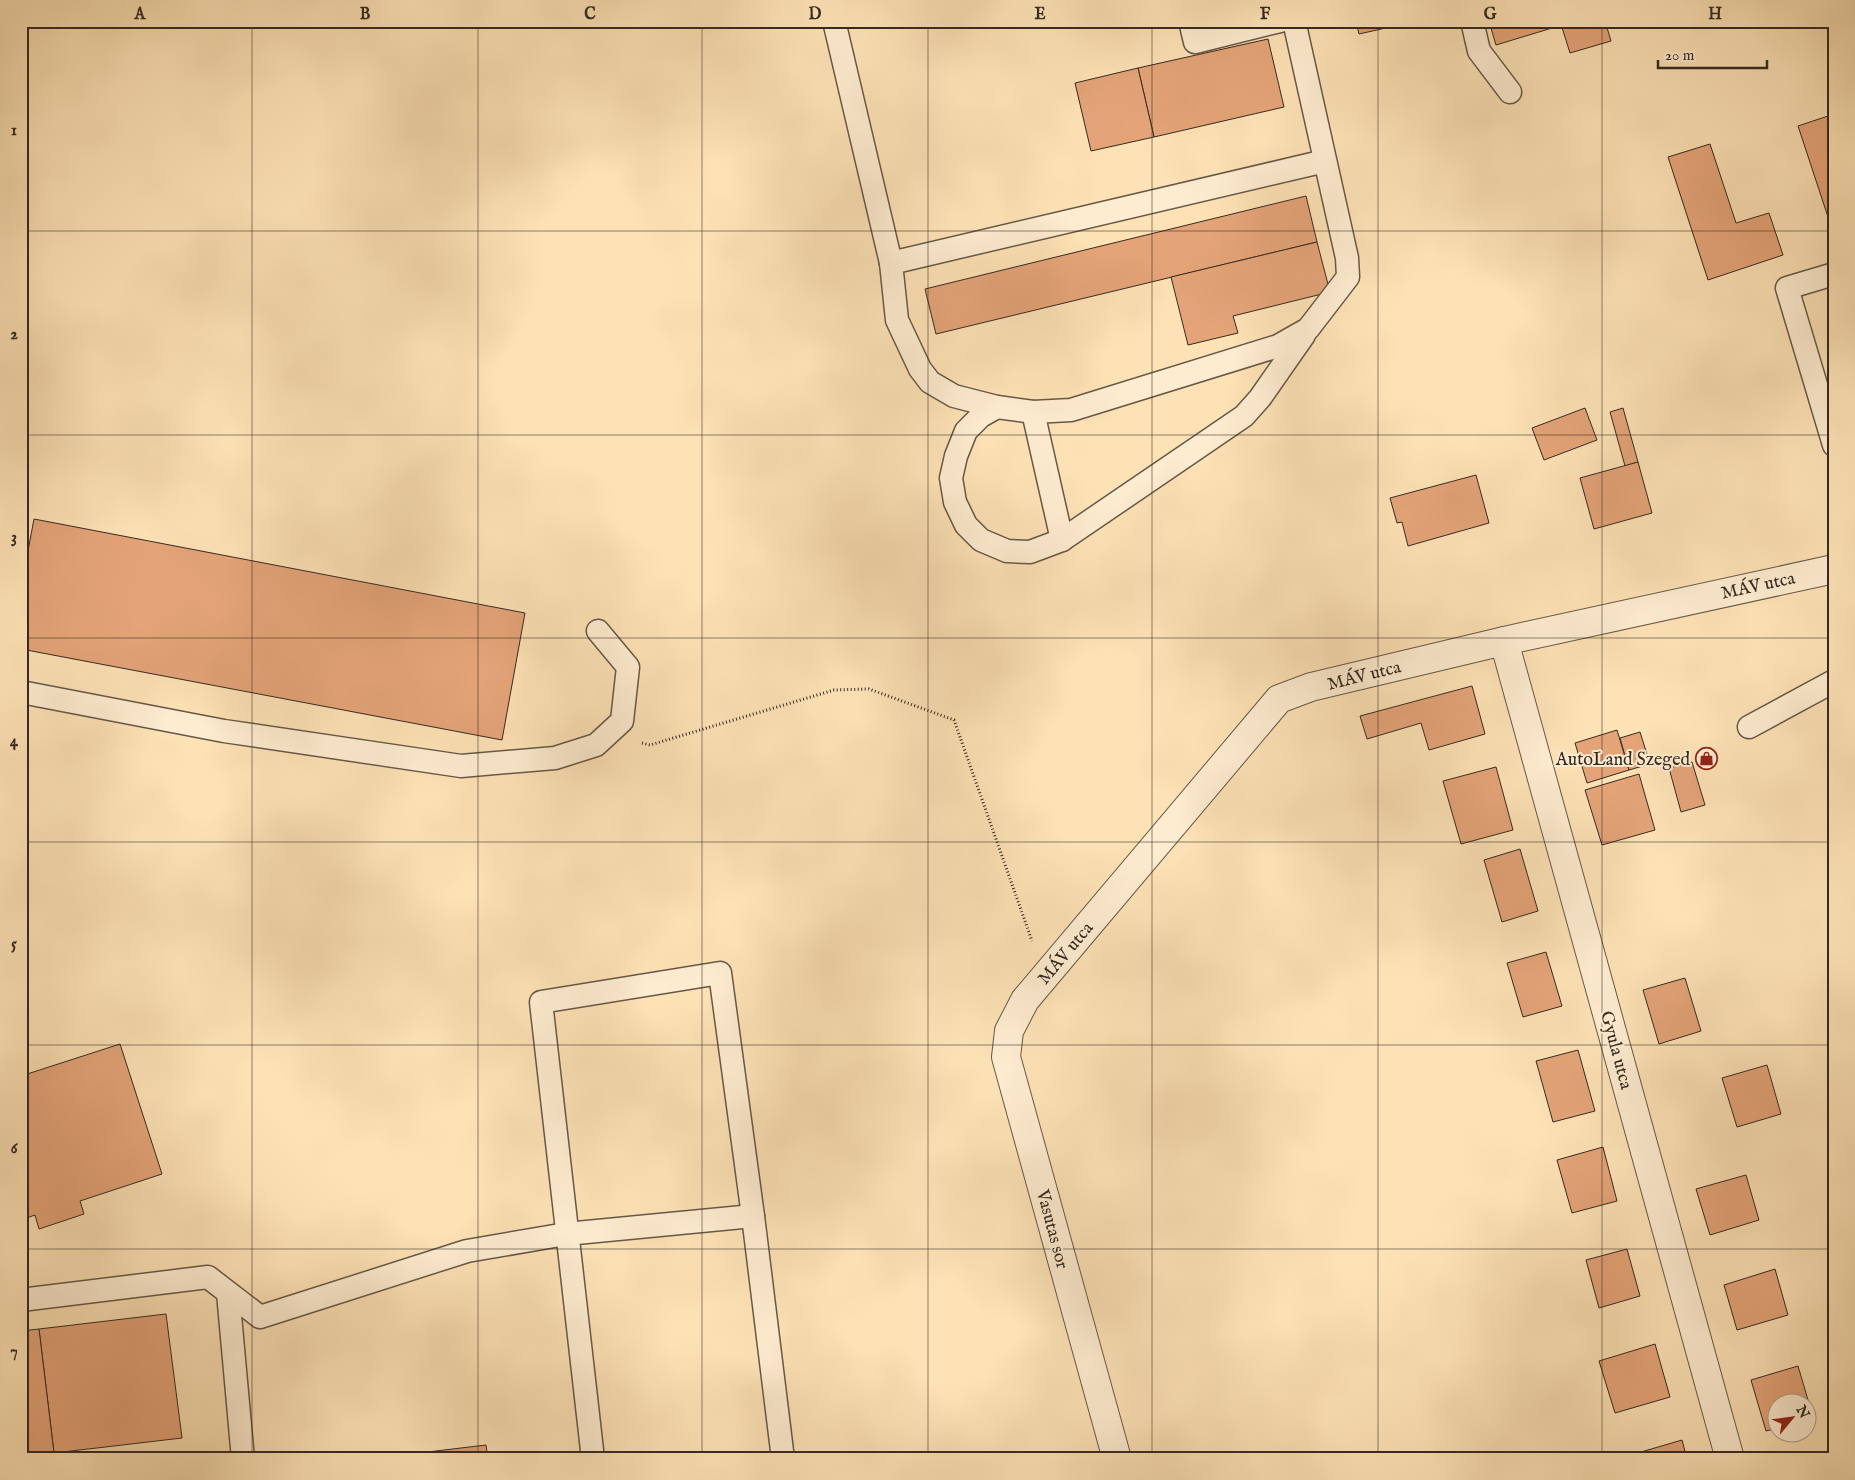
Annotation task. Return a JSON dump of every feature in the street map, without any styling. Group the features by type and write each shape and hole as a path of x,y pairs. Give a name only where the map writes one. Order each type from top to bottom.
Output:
{"street":[{"name":"MÁV utca","path":"1025,1000 1279,699 1312,687 1504,641 1834,569"},
{"name":"Gyula utca","path":"1504,641 1730,1459"},
{"name":"Vasutas sor","path":"1025,1000 1009,1031 1006,1057 1117,1459"}],"lane":[{"path":"834,21 891,263 897,320 920,368 930,382 954,396 997,407 1033,412 1071,410 1278,346 1308,330"},
{"path":"1190,21 1195,42 1280,21"},
{"path":"997,407 981,416 966,431 956,456 951,478 955,502 966,525 981,540 1007,551 1030,552 1062,540 1244,416 1260,398 1308,330 1348,278 1347,258 1294,21"},
{"path":"1472,21 1479,51 1510,92"},
{"path":"891,263 1325,161"},
{"path":"1834,274 1787,288 1834,445"},
{"path":"1033,412 1062,540"},
{"path":"21,692 224,731 461,766 555,758 596,745 622,721 628,667 598,632"},
{"path":"1749,727 1834,681"},
{"path":"593,1459 541,1002 720,973 753,1216 782,1459"},
{"path":"21,1300 208,1277 260,1318 467,1250 566,1234 753,1216"},
{"path":"228,1293 243,1459"}],"path":[{"path":"604,737 650,745 834,690 869,688 954,720 1033,942 1052,968"}],"building":[{"path":"1356,21 1417,21 1359,34"},
{"path":"1489,21 1560,21 1562,25 1496,45"},
{"path":"1560,21 1605,21 1611,41 1570,53"},
{"path":"1268,39 1284,107 1154,137 1138,68"},
{"path":"1138,68 1154,137 1091,151 1075,83"},
{"path":"1834,114 1834,218 1829,220 1798,126"},
{"path":"1710,144 1736,223 1769,213 1783,255 1708,280 1668,157"},
{"path":"1306,196 1317,242 936,334 925,289"},
{"path":"1317,242 1330,292 1233,316 1238,333 1188,345 1171,277"},
{"path":"1585,408 1597,440 1544,460 1532,428"},
{"path":"1623,408 1638,462 1625,466 1610,412"},
{"path":"1638,462 1652,513 1594,529 1580,478"},
{"path":"1476,475 1489,523 1408,546 1402,522 1397,523 1390,498"},
{"path":"34,519 525,613 502,740 21,649 21,588"},
{"path":"1472,686 1485,734 1429,750 1421,723 1367,739 1360,716"},
{"path":"1617,730 1629,770 1587,783 1575,743"},
{"path":"1640,732 1650,764 1629,770 1620,738"},
{"path":"1692,762 1705,805 1681,812 1669,768"},
{"path":"1496,767 1513,830 1461,844 1443,781"},
{"path":"1639,774 1655,830 1602,845 1585,790"},
{"path":"1520,849 1538,911 1502,922 1484,860"},
{"path":"1546,952 1562,1006 1523,1017 1507,963"},
{"path":"1685,978 1701,1031 1659,1044 1643,990"},
{"path":"120,1044 162,1174 80,1201 84,1214 39,1229 35,1215 21,1220 21,1076"},
{"path":"1578,1050 1595,1111 1553,1122 1536,1061"},
{"path":"1767,1065 1781,1114 1737,1127 1722,1078"},
{"path":"1603,1147 1617,1201 1572,1213 1557,1160"},
{"path":"1746,1175 1759,1220 1710,1235 1696,1189"},
{"path":"1627,1249 1640,1296 1599,1308 1586,1260"},
{"path":"1775,1269 1788,1315 1737,1330 1724,1285"},
{"path":"166,1314 182,1438 54,1453 39,1329"},
{"path":"39,1329 54,1453 36,1456 36,1459 21,1459 21,1331"},
{"path":"1655,1344 1670,1397 1615,1413 1599,1361"},
{"path":"1798,1366 1806,1392 1768,1392 1768,1430 1766,1431 1751,1380"},
{"path":"1682,1440 1687,1459 1617,1459"},
{"path":"486,1445 488,1459 420,1459 419,1453"},
{"path":"419,1453 420,1459 375,1459"}],"place":[{"name":"AutoLand Szeged","path":"1706,759"}]}
